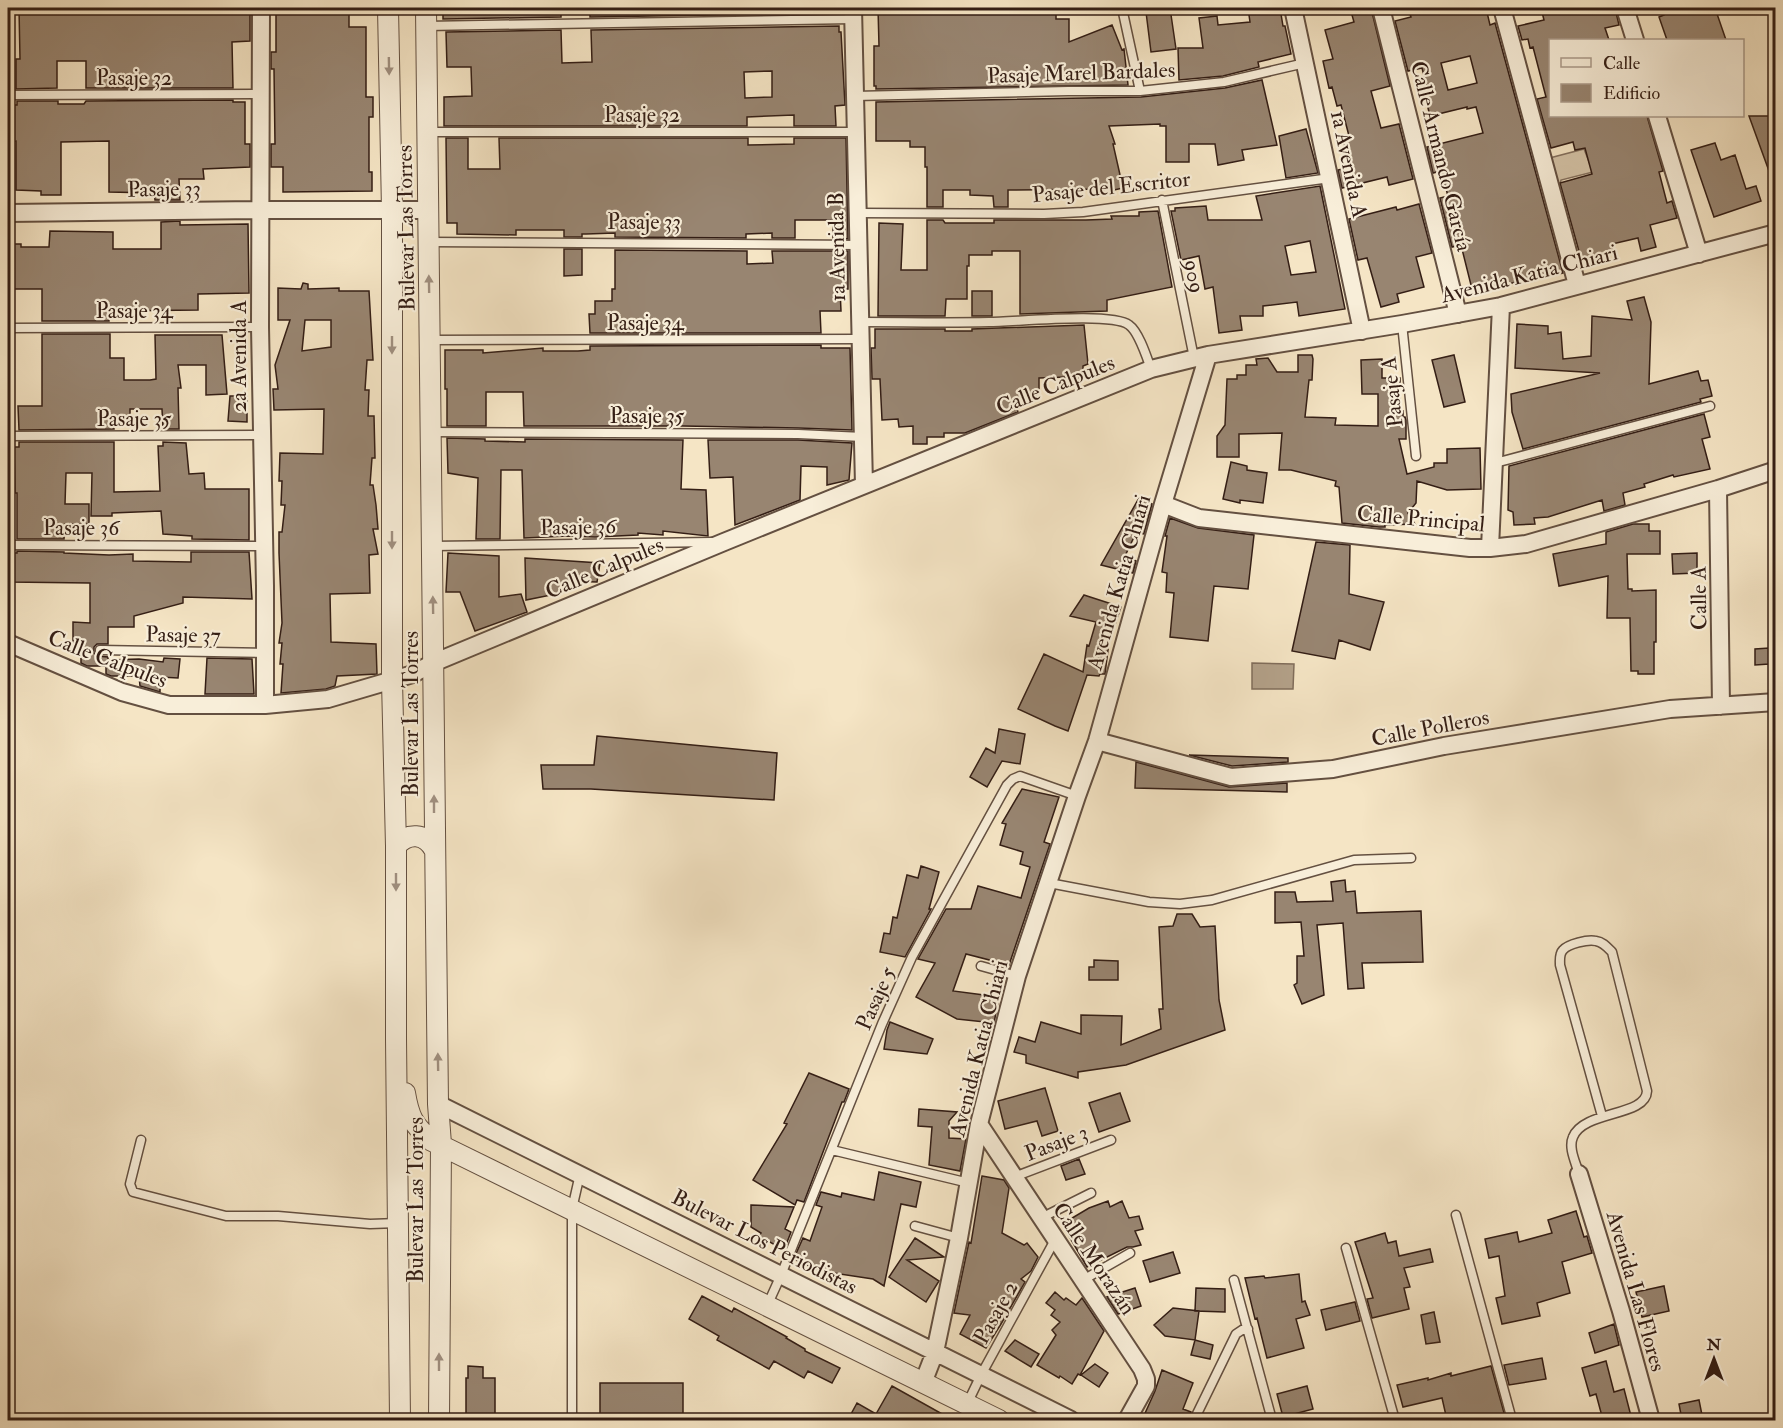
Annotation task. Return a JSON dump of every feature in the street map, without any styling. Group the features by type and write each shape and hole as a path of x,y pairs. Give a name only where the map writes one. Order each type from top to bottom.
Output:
{"street":[{"name":"2a Avenida A","path":"261,8 260,327 265,705"},
{"name":"Bulevar Las Torres","path":"388,8 392,210 392,681 396,846 400,1420"},
{"name":"1a Avenida A","path":"1293,8 1362,331"},
{"name":"Calle Armando García","path":"1381,8 1458,314"},
{"path":"1502,8 1577,285"},
{"path":"1625,8 1635,39"},
{"name":"1a Avenida B","path":"853,14 864,485"},
{"name":"Bulevar Las Torres","path":"426,17 434,849 438,1104 441,1144 439,1420"},
{"path":"1657,117 1699,254"},
{"name":"Pasaje 33","path":"8,213 428,210"},
{"name":"Avenida Katia Chiari","path":"923,1383 935,1352 980,1124 1017,976 1097,741 1163,504 1201,356 1362,331 1501,306 1776,233"},
{"path":"1490,548 1501,306"},
{"name":"Calle Calpules","path":"8,643 122,692 169,705 265,705 328,699 413,674 434,663 724,542 1151,369 1201,356"},
{"name":"Calle Principal","path":"1163,504 1199,518 1470,548 1490,548 1526,544 1776,470"},
{"name":"Calle A","path":"1718,489 1721,706"},
{"name":"Calle Polleros","path":"1097,741 1231,777 1333,769 1444,746 1670,709 1776,702"},
{"path":"396,846 406,837 413,836 426,839 434,849"},
{"path":"396,1039 411,1119 418,1129 432,1141 999,1420"},
{"name":"Bulevar Los Periodistas","path":"438,1104 1071,1420"},
{"name":"Calle Morazán","path":"980,1124 1142,1369 1146,1386 1127,1420"},
{"name":"Avenida Las Flores","path":"1579,1174 1651,1420"}],"lane":[{"path":"1122,8 1140,91"},
{"path":"426,17 853,14"},
{"name":"Pasaje Marel Bardales","path":"855,96 1140,91 1224,82 1305,63"},
{"name":"Pasaje 32","path":"8,95 261,94"},
{"name":"Pasaje 32","path":"427,132 856,132"},
{"name":"Pasaje del Escritor","path":"858,213 1044,214 1083,212 1330,177"},
{"name":"909","path":"1162,200 1201,356"},
{"name":"Pasaje 33","path":"429,242 859,245"},
{"name":"Pasaje 34","path":"430,340 861,331 989,322 1096,318 1114,319 1130,325 1142,344 1151,369"},
{"name":"Pasaje A","path":"1402,324 1416,456"},
{"name":"Pasaje 34","path":"8,328 260,327"},
{"path":"1495,463 1710,405"},
{"name":"Pasaje 35","path":"431,432 798,434 863,437"},
{"name":"Pasaje 35","path":"8,436 261,435"},
{"name":"Pasaje 36","path":"432,546 724,542"},
{"name":"Pasaje 36","path":"8,545 263,546"},
{"name":"Pasaje 37","path":"100,650 265,653"},
{"name":"Pasaje 5","path":"767,1306 882,1024 912,957 1007,785 1020,776 1077,795"},
{"path":"1049,883 1149,902 1180,904 1212,900 1354,860 1411,858"},
{"path":"1579,1174 1572,1147 1573,1136 1581,1128 1602,1116 1629,1110 1647,1097 1612,952 1603,944 1592,940 1562,950 1560,965 1602,1116"},
{"path":"981,966 1017,976"},
{"path":"141,1140 129,1184 133,1192 226,1216 278,1216 370,1224 398,1223"},
{"name":"Pasaje 3","path":"1014,1177 1111,1140"},
{"path":"832,1150 969,1183"},
{"path":"572,1420 572,1209 579,1174"},
{"path":"1041,1218 1091,1193"},
{"path":"1456,1215 1512,1420"},
{"path":"915,1226 959,1238"},
{"name":"Pasaje 2","path":"967,1404 1056,1238"},
{"path":"1346,1248 1395,1420"},
{"path":"1083,1280 1130,1253"},
{"path":"1234,1280 1272,1420"},
{"path":"1194,1420 1236,1334 1248,1329"}],"shaded area":[{"path":"1584,149 1593,172 1561,180 1559,190 1542,160"},
{"path":"1252,663 1294,664 1293,689 1252,689"}],"building":[{"path":"19,8 36,8 36,13 63,12 63,8 250,8 250,41 232,42 233,88 86,88 86,61 57,61 57,88 16,89 16,59 20,59"},
{"path":"303,8 349,8 349,27 366,27 366,97 373,97 373,117 369,117 369,172 372,172 372,191 283,192 283,167 271,167 271,144 275,144 274,69 271,69 271,52 276,52 276,12 303,12"},
{"path":"443,8 561,8 561,17 443,19"},
{"path":"590,8 839,8 839,13 590,17"},
{"path":"878,8 1056,8 1056,19 1069,19 1069,42 1112,25 1122,50 1124,49 1128,85 876,89 874,86 874,46 879,46"},
{"path":"1159,8 1170,8 1176,49 1151,52 1146,12"},
{"path":"1248,8 1280,8 1291,54 1258,62 1259,67 1223,76 1179,80 1178,48 1203,48 1199,18 1217,16 1218,25 1250,22"},
{"path":"1350,8 1371,8 1390,86 1371,91 1381,128 1399,124 1413,179 1389,185 1387,177 1342,188 1338,170 1350,167 1342,137 1349,136 1341,105 1337,106 1332,87 1329,88 1323,61 1333,59 1325,30 1354,22"},
{"path":"1408,8 1486,8 1490,25 1495,23 1563,273 1552,276 1552,273 1473,293 1461,245 1452,247 1440,198 1448,196 1441,171 1433,173 1427,147 1483,133 1476,107 1430,116 1425,96 1429,95 1422,68 1408,71 1395,21 1411,17","holes":["1470,56 1477,83 1448,90 1441,63"]},
{"path":"1541,8 1615,8 1619,25 1605,28 1609,39 1549,39 1549,117 1647,117 1663,171 1659,172 1667,203 1672,201 1677,218 1650,225 1656,247 1641,251 1638,238 1612,244 1614,253 1582,262 1560,183 1592,174 1585,148 1575,150 1573,142 1551,148 1537,99 1546,97 1533,47 1530,48 1528,39 1522,40 1518,26 1544,20"},
{"path":"1662,8 1715,8 1726,39 1667,39 1659,17 1664,15"},
{"path":"839,26 845,105 835,106 836,126 794,126 794,115 747,117 747,126 444,126 444,97 472,96 471,67 447,67 446,32 561,30 562,63 592,62 591,30","holes":["772,71 772,97 745,98 744,72"]},
{"path":"1262,80 1277,145 1242,150 1244,160 1218,165 1215,144 1189,144 1189,162 1166,162 1166,126 1160,126 1160,124 1109,126 1115,144 1113,144 1123,188 1105,192 1105,189 1008,190 1008,207 994,207 993,196 970,195 970,190 943,190 943,207 927,207 925,147 910,147 910,141 876,141 876,102 1141,97 1225,88"},
{"path":"233,100 233,102 245,102 245,144 250,144 250,167 203,169 204,179 179,179 180,200 155,200 154,193 109,192 109,141 61,142 61,195 41,195 41,191 16,190 16,141 9,142 8,105 17,105 17,101 58,101 58,104 84,104 86,101"},
{"path":"1749,116 1776,116 1776,181 1773,182"},
{"path":"1306,129 1318,173 1286,178 1279,136"},
{"path":"446,138 468,138 468,169 500,169 499,138 748,138 748,145 794,144 794,138 846,138 848,239 833,238 833,220 795,220 795,238 772,238 772,233 746,234 746,238 615,237 615,233 564,237 564,230 516,230 516,235 457,234 457,223 447,223"},
{"path":"1715,143 1721,160 1735,155 1746,189 1756,186 1761,201 1714,217 1691,150"},
{"path":"1320,186 1345,309 1299,316 1297,302 1263,306 1263,316 1240,316 1242,330 1219,333 1213,287 1205,289 1199,256 1181,260 1171,211 1175,211 1175,208 1206,206 1208,220 1262,220 1256,196","holes":["1310,241 1316,272 1291,275 1285,246"]},
{"path":"1419,204 1432,253 1416,257 1424,287 1397,294 1399,302 1381,307 1367,258 1358,260 1349,219 1396,207 1397,210"},
{"path":"1158,211 1172,287 1107,300 1107,311 1020,314 1020,251 992,251 992,255 969,255 967,299 946,299 945,316 878,316 879,223 903,224 901,270 927,270 927,220 943,220 945,223 994,223 994,220 1112,219 1111,216 1139,216 1139,212"},
{"path":"180,221 180,225 248,224 249,293 198,294 198,310 114,311 114,316 109,316 109,321 42,321 42,289 8,289 8,244 21,244 21,247 49,247 50,231 113,232 113,249 161,249 161,222"},
{"path":"564,249 582,249 582,275 564,276"},
{"path":"615,250 747,251 747,264 773,263 772,251 848,251 848,289 840,289 841,311 820,311 821,333 590,333 589,314 595,314 595,301 612,301 612,289 615,289"},
{"path":"303,283 308,284 308,289 339,288 339,291 369,291 373,360 367,360 365,390 369,390 368,416 374,416 375,458 372,458 370,485 373,485 376,505 378,529 373,529 378,554 369,555 370,593 330,594 331,642 376,644 377,674 337,676 335,686 326,689 281,693 283,664 280,664 282,643 279,643 282,623 279,532 282,532 285,505 281,505 280,453 323,454 324,409 274,410 273,389 278,389 275,365 290,320 278,320 278,288 301,289","holes":["305,320 331,320 331,347 302,351"]},
{"path":"972,291 992,291 992,316 972,316"},
{"path":"1644,297 1651,322 1649,384 1698,371 1701,381 1708,380 1712,396 1700,399 1701,402 1523,449 1512,412 1511,394 1600,373 1515,368 1517,324 1548,326 1548,334 1561,332 1563,359 1591,356 1592,316 1632,320 1627,301"},
{"path":"1084,325 1088,364 1083,366 1083,377 1066,380 1066,377 1039,378 1039,395 1017,409 1018,412 965,433 944,433 944,437 927,437 927,444 913,444 913,426 899,427 898,419 882,420 880,379 872,379 871,348 875,348 875,329 972,331 972,329"},
{"path":"42,334 110,334 110,358 124,358 124,380 156,379 155,335 222,335 227,394 206,395 206,365 178,365 181,388 178,388 179,429 163,429 162,409 130,409 130,424 114,424 114,429 19,430 18,406 42,406"},
{"path":"821,345 821,348 850,348 852,430 683,426 524,426 523,392 486,392 486,426 447,426 445,350 483,350 483,353 543,348 543,351 578,351 590,350 590,346"},
{"path":"1298,355 1312,355 1313,359 1312,380 1309,380 1305,417 1336,418 1335,425 1378,426 1378,394 1362,394 1361,360 1382,359 1382,378 1400,378 1400,411 1403,411 1403,417 1406,420 1406,439 1399,439 1407,474 1434,467 1434,463 1447,463 1447,449 1480,448 1481,489 1447,490 1417,481 1416,503 1408,513 1415,524 1379,527 1342,523 1339,487 1335,486 1336,481 1291,470 1279,470 1282,433 1239,434 1239,457 1217,457 1217,436 1225,425 1227,379 1237,379 1237,375 1246,375 1246,365 1257,365 1256,359 1268,358 1277,372 1298,372"},
{"path":"1454,355 1465,402 1444,407 1432,360"},
{"path":"230,396 247,396 247,422 228,421"},
{"path":"1704,414 1710,437 1702,439 1710,469 1674,477 1673,475 1644,484 1645,487 1623,493 1625,505 1604,511 1602,500 1548,517 1534,518 1535,524 1514,525 1513,512 1508,510 1509,466"},
{"path":"447,438 525,442 525,439 683,440 681,489 706,490 708,536 663,531 663,535 638,533 638,535 595,537 524,538 522,470 501,470 500,539 476,539 478,478 448,473"},
{"path":"708,440 798,440 852,443 849,480 827,485 827,467 801,466 800,500 735,525 733,477 710,478"},
{"path":"19,442 114,442 114,492 160,491 158,446 163,446 163,442 186,443 189,474 204,473 205,489 249,489 249,540 192,539 192,536 163,534 161,511 91,516 92,473 66,473 65,504 89,504 89,524 65,524 64,539 17,539 14,447 19,447"},
{"path":"1231,462 1247,466 1247,470 1267,473 1263,503 1240,500 1240,503 1223,499"},
{"path":"1139,498 1152,504 1144,534 1136,533 1125,556 1136,561 1133,573 1101,565"},
{"path":"1170,518 1198,528 1254,535 1248,589 1214,586 1208,641 1170,637 1174,593 1166,592 1167,573 1162,572 1167,536 1165,536"},
{"path":"1633,524 1649,524 1649,531 1660,531 1660,554 1627,554 1628,589 1632,591 1656,590 1654,674 1638,674 1638,671 1631,671 1630,618 1607,618 1608,576 1559,586 1553,554 1606,544 1606,532"},
{"path":"1316,542 1350,545 1349,594 1384,602 1370,650 1339,640 1335,659 1292,651"},
{"path":"17,551 133,554 133,561 191,562 191,552 249,552 252,599 183,597 183,603 134,616 134,627 108,627 108,644 97,644 94,647 94,653 97,656 108,657 108,660 139,659 163,662 164,658 180,659 178,678 160,677 160,692 140,686 139,676 111,676 106,674 106,666 87,666 81,663 81,654 73,654 73,622 90,623 90,583 8,582 8,553 17,553"},
{"path":"448,553 499,556 499,597 521,594 527,612 475,631 460,592 446,592"},
{"path":"1697,553 1697,573 1673,574 1672,554"},
{"path":"525,558 600,563 597,582 565,581 566,592 526,600"},
{"path":"1084,595 1121,607 1109,642 1105,674 1087,675 1068,731 1018,709 1044,654 1083,672 1087,645 1089,646 1096,622 1070,616"},
{"path":"1769,648 1769,664 1755,665 1755,649"},
{"path":"207,658 252,659 254,694 205,694"},
{"path":"999,729 1025,734 1020,764 1002,761 987,787 970,777 986,748 995,753"},
{"path":"597,736 777,753 774,800 591,789 543,789 541,765 594,765"},
{"path":"1189,755 1288,758 1288,762 1232,766"},
{"path":"1136,762 1229,787 1287,783 1287,792 1135,788"},
{"path":"1022,789 1059,797 1044,842 1050,844 1009,965 966,954 953,991 999,997 994,1023 957,1019 916,997 935,963 918,959 946,909 971,909 978,886 1021,898 1030,867 1020,864 1023,852 1000,845 1006,824 1002,823"},
{"path":"921,866 939,872 929,909 931,909 905,957 880,952 884,933 890,934 893,917 897,918 907,875 918,878"},
{"path":"1345,880 1346,892 1355,891 1357,913 1421,911 1423,962 1362,963 1364,988 1348,989 1343,923 1317,925 1324,995 1302,1004 1294,985 1297,983 1297,956 1304,956 1301,922 1275,923 1275,892 1295,892 1297,902 1333,901 1331,882"},
{"path":"1177,914 1192,914 1200,927 1215,926 1219,1000 1225,1030 1126,1065 1078,1072 1078,1078 1026,1063 1026,1055 1014,1052 1019,1037 1035,1042 1041,1022 1081,1034 1081,1015 1122,1016 1121,1045 1161,1029 1159,1009 1163,1009 1159,927 1173,926"},
{"path":"1094,960 1118,961 1118,980 1089,980 1089,967 1094,967"},
{"path":"890,1022 933,1039 927,1054 884,1049"},
{"path":"809,1073 849,1089 804,1202 797,1200 795,1205 753,1180 787,1124 784,1123"},
{"path":"1045,1088 1058,1131 1042,1136 1037,1121 1005,1129 998,1101"},
{"path":"1120,1093 1130,1121 1099,1132 1089,1103"},
{"path":"919,1109 957,1112 949,1121 949,1138 966,1139 960,1171 929,1165 932,1127 918,1126"},
{"path":"1079,1159 1085,1174 1066,1180 1061,1166"},
{"path":"879,1172 921,1182 916,1207 901,1204 884,1286 873,1279 827,1272 826,1274 796,1260 795,1256 803,1238 810,1241 822,1207 816,1205 821,1192 841,1197 842,1193 874,1200"},
{"path":"982,1176 1004,1180 1009,1188 1002,1233 1024,1245 1027,1243 1038,1257 1031,1271 1021,1279 1025,1282 986,1348 960,1334 970,1315 954,1313 969,1242 971,1243"},
{"path":"1108,1201 1110,1207 1122,1201 1129,1218 1139,1216 1143,1229 1135,1231 1141,1245 1127,1247 1087,1267 1062,1224 1089,1208"},
{"path":"751,1205 794,1207 785,1229 791,1232 784,1250 759,1236 761,1233 751,1227"},
{"path":"1576,1211 1592,1253 1562,1262 1570,1293 1537,1303 1540,1316 1502,1324 1496,1298 1505,1296 1499,1256 1489,1258 1485,1239 1517,1232 1519,1242 1552,1233 1548,1220"},
{"path":"1385,1233 1388,1243 1396,1241 1399,1256 1430,1249 1433,1262 1404,1268 1410,1287 1404,1288 1409,1309 1372,1318 1367,1299 1373,1298 1355,1242"},
{"path":"915,1238 944,1257 907,1260 939,1281 926,1302 889,1277"},
{"path":"1173,1252 1180,1273 1150,1282 1143,1261"},
{"path":"1299,1274 1302,1302 1305,1301 1310,1315 1296,1319 1304,1348 1267,1358 1245,1278"},
{"path":"1664,1286 1669,1311 1642,1317 1636,1292"},
{"path":"1135,1288 1141,1306 1118,1314 1107,1297"},
{"path":"1196,1288 1225,1289 1225,1312 1195,1311"},
{"path":"1055,1292 1064,1300 1066,1298 1076,1305 1082,1298 1104,1331 1080,1375 1078,1374 1072,1384 1037,1365 1056,1335 1052,1330 1060,1322 1051,1315 1055,1310 1046,1303"},
{"path":"702,1296 732,1312 734,1308 787,1337 805,1351 840,1368 832,1383 808,1371 804,1378 774,1361 769,1369 717,1340 719,1336 689,1319"},
{"path":"1355,1302 1360,1321 1326,1330 1321,1310"},
{"path":"1173,1308 1199,1311 1195,1340 1165,1336 1154,1325"},
{"path":"1434,1312 1440,1342 1426,1344 1421,1315"},
{"path":"1614,1324 1619,1345 1595,1353 1589,1333"},
{"path":"1015,1340 1039,1354 1031,1367 1005,1351"},
{"path":"1195,1340 1213,1345 1210,1359 1191,1355"},
{"path":"1542,1358 1546,1379 1509,1385 1504,1365"},
{"path":"1606,1361 1614,1392 1624,1389 1632,1420 1603,1420 1596,1394 1590,1396 1582,1368"},
{"path":"1095,1364 1108,1373 1099,1387 1081,1375"},
{"path":"468,1366 483,1367 483,1378 495,1378 495,1420 466,1420"},
{"path":"1491,1366 1506,1420 1447,1420 1442,1398 1403,1407 1397,1385 1428,1378 1428,1380 1451,1373 1451,1376"},
{"path":"1162,1370 1193,1383 1183,1409 1191,1412 1188,1420 1142,1420"},
{"path":"600,1383 683,1383 683,1418 600,1418"},
{"path":"892,1386 953,1420 858,1420 850,1416 857,1403 876,1414"},
{"path":"1307,1386 1313,1409 1283,1417 1277,1394"},
{"path":"1699,1400 1703,1420 1682,1420 1679,1404"}]}
